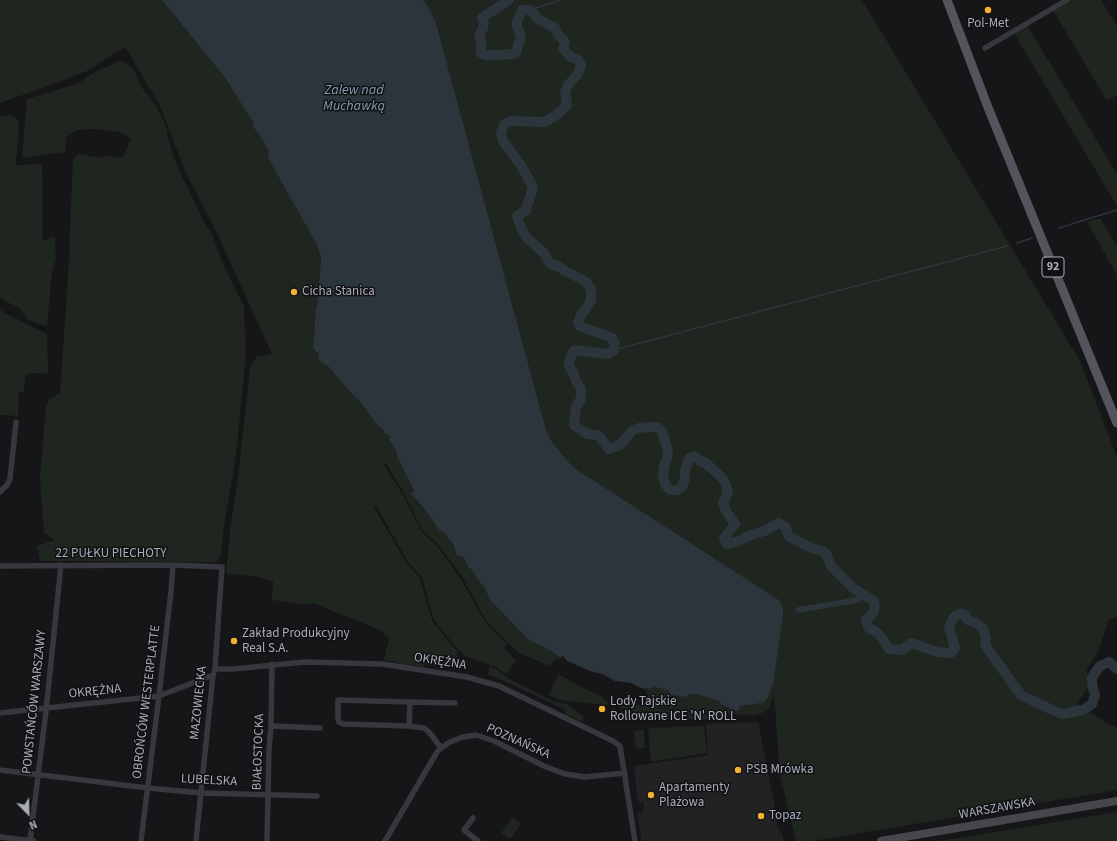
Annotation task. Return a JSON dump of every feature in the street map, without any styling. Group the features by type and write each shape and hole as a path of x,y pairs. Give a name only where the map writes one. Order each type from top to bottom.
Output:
{"main road":[{"name":"92","path":"947,0 989,110 1117,423"},
{"name":"WARSZAWSKA","path":"881,841 1117,801"}],"street":[{"path":"985,48 1067,0"},
{"path":"0,492 8,485 10,479 16,422"},
{"name":"POWSTAŃCÓW WARSZAWY","path":"30,841 61,565"},
{"name":"22 PUŁKU PIECHOTY","path":"0,566 173,565 222,567"},
{"name":"OBROŃCÓW WESTERPLATTE","path":"142,841 173,565"},
{"name":"MAZOWIECKA","path":"196,841 212,675 215,669 222,567"},
{"name":"OKRĘŻNA","path":"215,669 233,669 272,664 305,662 382,664 444,673 486,681 499,686 613,741 620,746 635,841"},
{"name":"BIAŁOSTOCKA","path":"267,841 272,664"},
{"name":"OKRĘŻNA","path":"0,713 159,696 212,675"},
{"path":"441,748 430,733 424,728 409,726 343,724 339,722 338,718 338,700 455,703"},
{"path":"409,726 410,702"},
{"path":"271,726 320,728"},
{"name":"POZNAŃSKA","path":"384,841 441,748 463,736 476,735 494,740 544,766 565,774 585,777 624,773"},
{"name":"LUBELSKA","path":"0,770 201,793 317,796"},
{"path":"473,818 464,830 478,841"},
{"path":"0,837 34,841"}],"shaded area":[{"path":"0,0 162,0 226,79 254,124 253,127 269,151 268,158 318,247 321,259 313,348 327,367 330,368 345,387 361,403 385,433 389,435 412,487 416,501 429,515 439,530 446,534 453,543 456,552 463,557 469,568 485,588 489,599 529,640 546,648 560,657 561,660 556,658 550,666 519,653 487,622 461,575 438,544 423,531 405,495 386,463 384,465 403,495 422,532 437,546 459,576 486,623 507,644 504,648 516,661 506,674 495,666 465,656 439,627 433,617 422,577 405,557 376,506 374,507 407,564 420,578 433,622 457,651 457,669 425,664 424,668 421,668 384,660 389,638 380,630 315,604 272,600 273,581 258,577 226,573 250,368 256,357 272,354 215,229 186,173 159,104 125,47 87,71 0,103"},
{"path":"423,0 862,0 1080,361 1117,457 1117,617 1109,619 1098,652 1087,669 1087,688 1078,704 1108,724 1117,728 1117,790 812,841 796,841 780,775 773,695 768,710 753,715 712,713 655,707 646,704 648,696 645,689 653,687 696,694 719,701 720,704 738,711 740,706 763,703 778,648 783,608 779,600 573,467 550,439 545,426 436,23"},
{"path":"1070,0 1101,0 1117,26 1117,95 1107,101 1053,10"},
{"path":"1027,25 1117,174 1117,206 1014,33"},
{"path":"116,61 123,61 134,70 142,88 156,106 166,126 176,164 207,228 211,232 222,262 244,307 246,356 237,446 224,525 221,554 216,562 40,561 37,546 55,540 44,533 40,479 46,407 49,399 60,393 68,278 73,159 78,154 100,158 108,156 123,158 131,139 120,132 96,129 76,130 66,138 65,152 22,158 27,99 77,84 98,70 115,64"},
{"path":"11,115 19,120 16,165 42,164 43,240 55,237 56,259 52,272 47,326 27,319 19,307 4,301 0,297 0,117"},
{"path":"1100,218 1117,246 1117,275 1087,222"},
{"path":"0,310 47,334 49,370 46,373 31,373 25,376 24,392 19,391 18,416 0,415"},
{"path":"490,666 511,680 555,702 567,704 584,717 582,722 565,714 565,710 539,697 488,675"},
{"path":"558,674 601,696 608,703 607,705 560,700 549,695"},
{"path":"619,703 723,716 721,719 658,719 620,708"},
{"path":"758,722 778,829 782,833 784,841 642,841 637,813 642,812 644,807 643,802 638,803 634,766 708,755 706,724"},
{"path":"704,726 707,753 651,762 648,728"},
{"path":"644,730 645,748 636,749 634,731"},
{"path":"1117,812 1117,841 940,841 1001,831"},
{"path":"513,817 521,823 510,839 501,833"}],"water":[{"name":"Zalew nad Muchawką","path":"162,0 423,0 426,3 436,23 545,426 550,439 573,467 779,600 783,608 783,615 773,684 768,697 763,703 740,706 738,711 721,705 719,701 696,694 690,694 687,697 674,695 670,694 668,690 653,687 651,689 645,689 631,683 615,681 602,674 590,671 567,661 563,656 560,657 529,640 489,599 485,588 469,568 463,557 457,555 453,543 446,534 439,530 429,515 411,494 414,491 397,456 396,450 389,440 389,435 384,433 384,430 378,426 361,403 345,387 330,368 320,361 318,357 319,355 313,348 321,259 318,247 268,158 269,151 253,127 254,124 226,79"}],"waterway":[{"path":"509,0 482,18 484,23 479,36 481,40 481,53 485,55 514,54 521,39 517,27 517,21 522,10 529,10 533,12 538,19 555,28 558,35 565,42 563,49 571,57 577,59 581,65 578,74 568,85 565,92 567,105 559,113 545,122 510,121 504,125 501,133 503,141 520,164 533,187 526,210 517,216 522,230 527,238 544,253 552,265 558,266 566,272 586,282 591,289 591,300 581,315 578,323 580,326 612,338 615,344 614,350 607,354 575,350 572,354 569,366 581,389 581,399 576,406 574,425 587,434 597,435 609,449 621,444 632,431 639,428 657,427 662,431 668,451 664,466 663,478 665,484 670,490 677,490 682,487 689,458 694,456 700,461 706,463 724,480 728,492 723,503 726,511 735,524 724,538 727,544 764,531 779,523 786,527 788,535 791,538 814,549 822,551 827,555 831,566 853,588 874,601 875,607 873,613 866,620 868,627 879,634 889,649 902,650 911,643 938,652 951,653 955,648 949,627 953,618 958,614 964,614 968,620 976,623 984,630 986,639 985,645 1021,695 1062,714 1083,710 1092,704 1095,695 1092,685 1092,677 1100,666 1109,662 1117,669"},
{"path":"529,10 561,0"},
{"path":"1059,228 1117,210"},
{"path":"1017,243 1032,238"},
{"path":"614,350 1007,246"},
{"path":"798,610 857,600 863,594"}],"place":[{"name":"Pol-Met","path":"988,10"},
{"name":"Cicha Stanica","path":"294,292"},
{"name":"Zakład Produkcyjny Real S.A.","path":"234,641"},
{"name":"Lody Tajskie Rollowane ICE 'N' ROLL","path":"602,709"},
{"name":"PSB Mrówka","path":"738,770"},
{"name":"Apartamenty Plażowa","path":"651,795"},
{"name":"Topaz","path":"761,816"}]}
